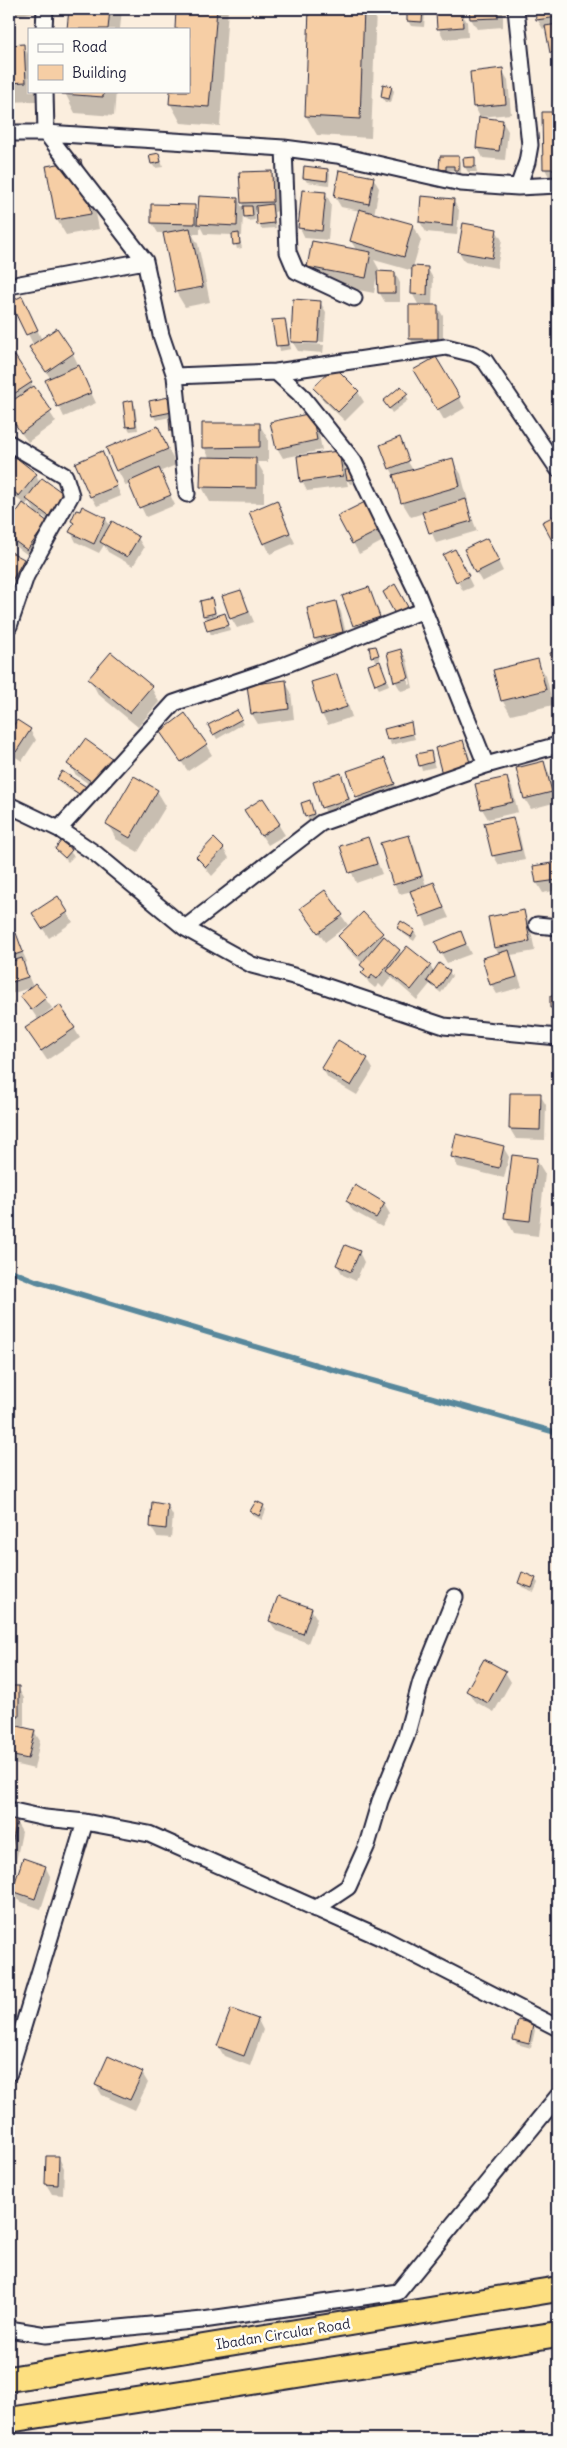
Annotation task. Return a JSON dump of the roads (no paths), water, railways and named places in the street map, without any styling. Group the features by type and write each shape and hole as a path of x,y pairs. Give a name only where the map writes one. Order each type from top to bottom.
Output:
{"highway":[{"name":"Ibadan Circular Road","path":"9,2379 558,2289"},
{"path":"9,2420 558,2334"}],"street":[{"path":"44,28 45,9"},
{"path":"516,9 530,144 527,162 518,187"},
{"path":"45,92 46,134 145,261 161,336 175,376 187,494"},
{"path":"9,133 284,148 337,155 461,183 518,187 558,185"},
{"path":"284,148 288,252 292,266 296,271 354,298"},
{"path":"9,286 145,261"},
{"path":"175,376 276,372 446,347 474,354 485,361 558,469"},
{"path":"276,372 300,394 354,462 416,588 486,765"},
{"path":"9,443 65,476 71,495 26,576 9,626"},
{"path":"59,829 174,703 277,668 424,610"},
{"path":"185,928 321,823 486,765 558,745"},
{"path":"9,805 59,829 96,854 185,928 252,964 444,1026 558,1037"},
{"path":"537,925 558,927"},
{"path":"316,1909 348,1887 367,1845 380,1801 406,1737 421,1681 455,1597"},
{"path":"9,1810 45,1818 85,1822 149,1834 382,1938 558,2028"},
{"path":"9,2073 85,1822"},
{"path":"9,2329 46,2335 194,2321 398,2292 558,2096"}],"waterway":[{"path":"9,1270 36,1281 327,1368 558,1433"}]}
